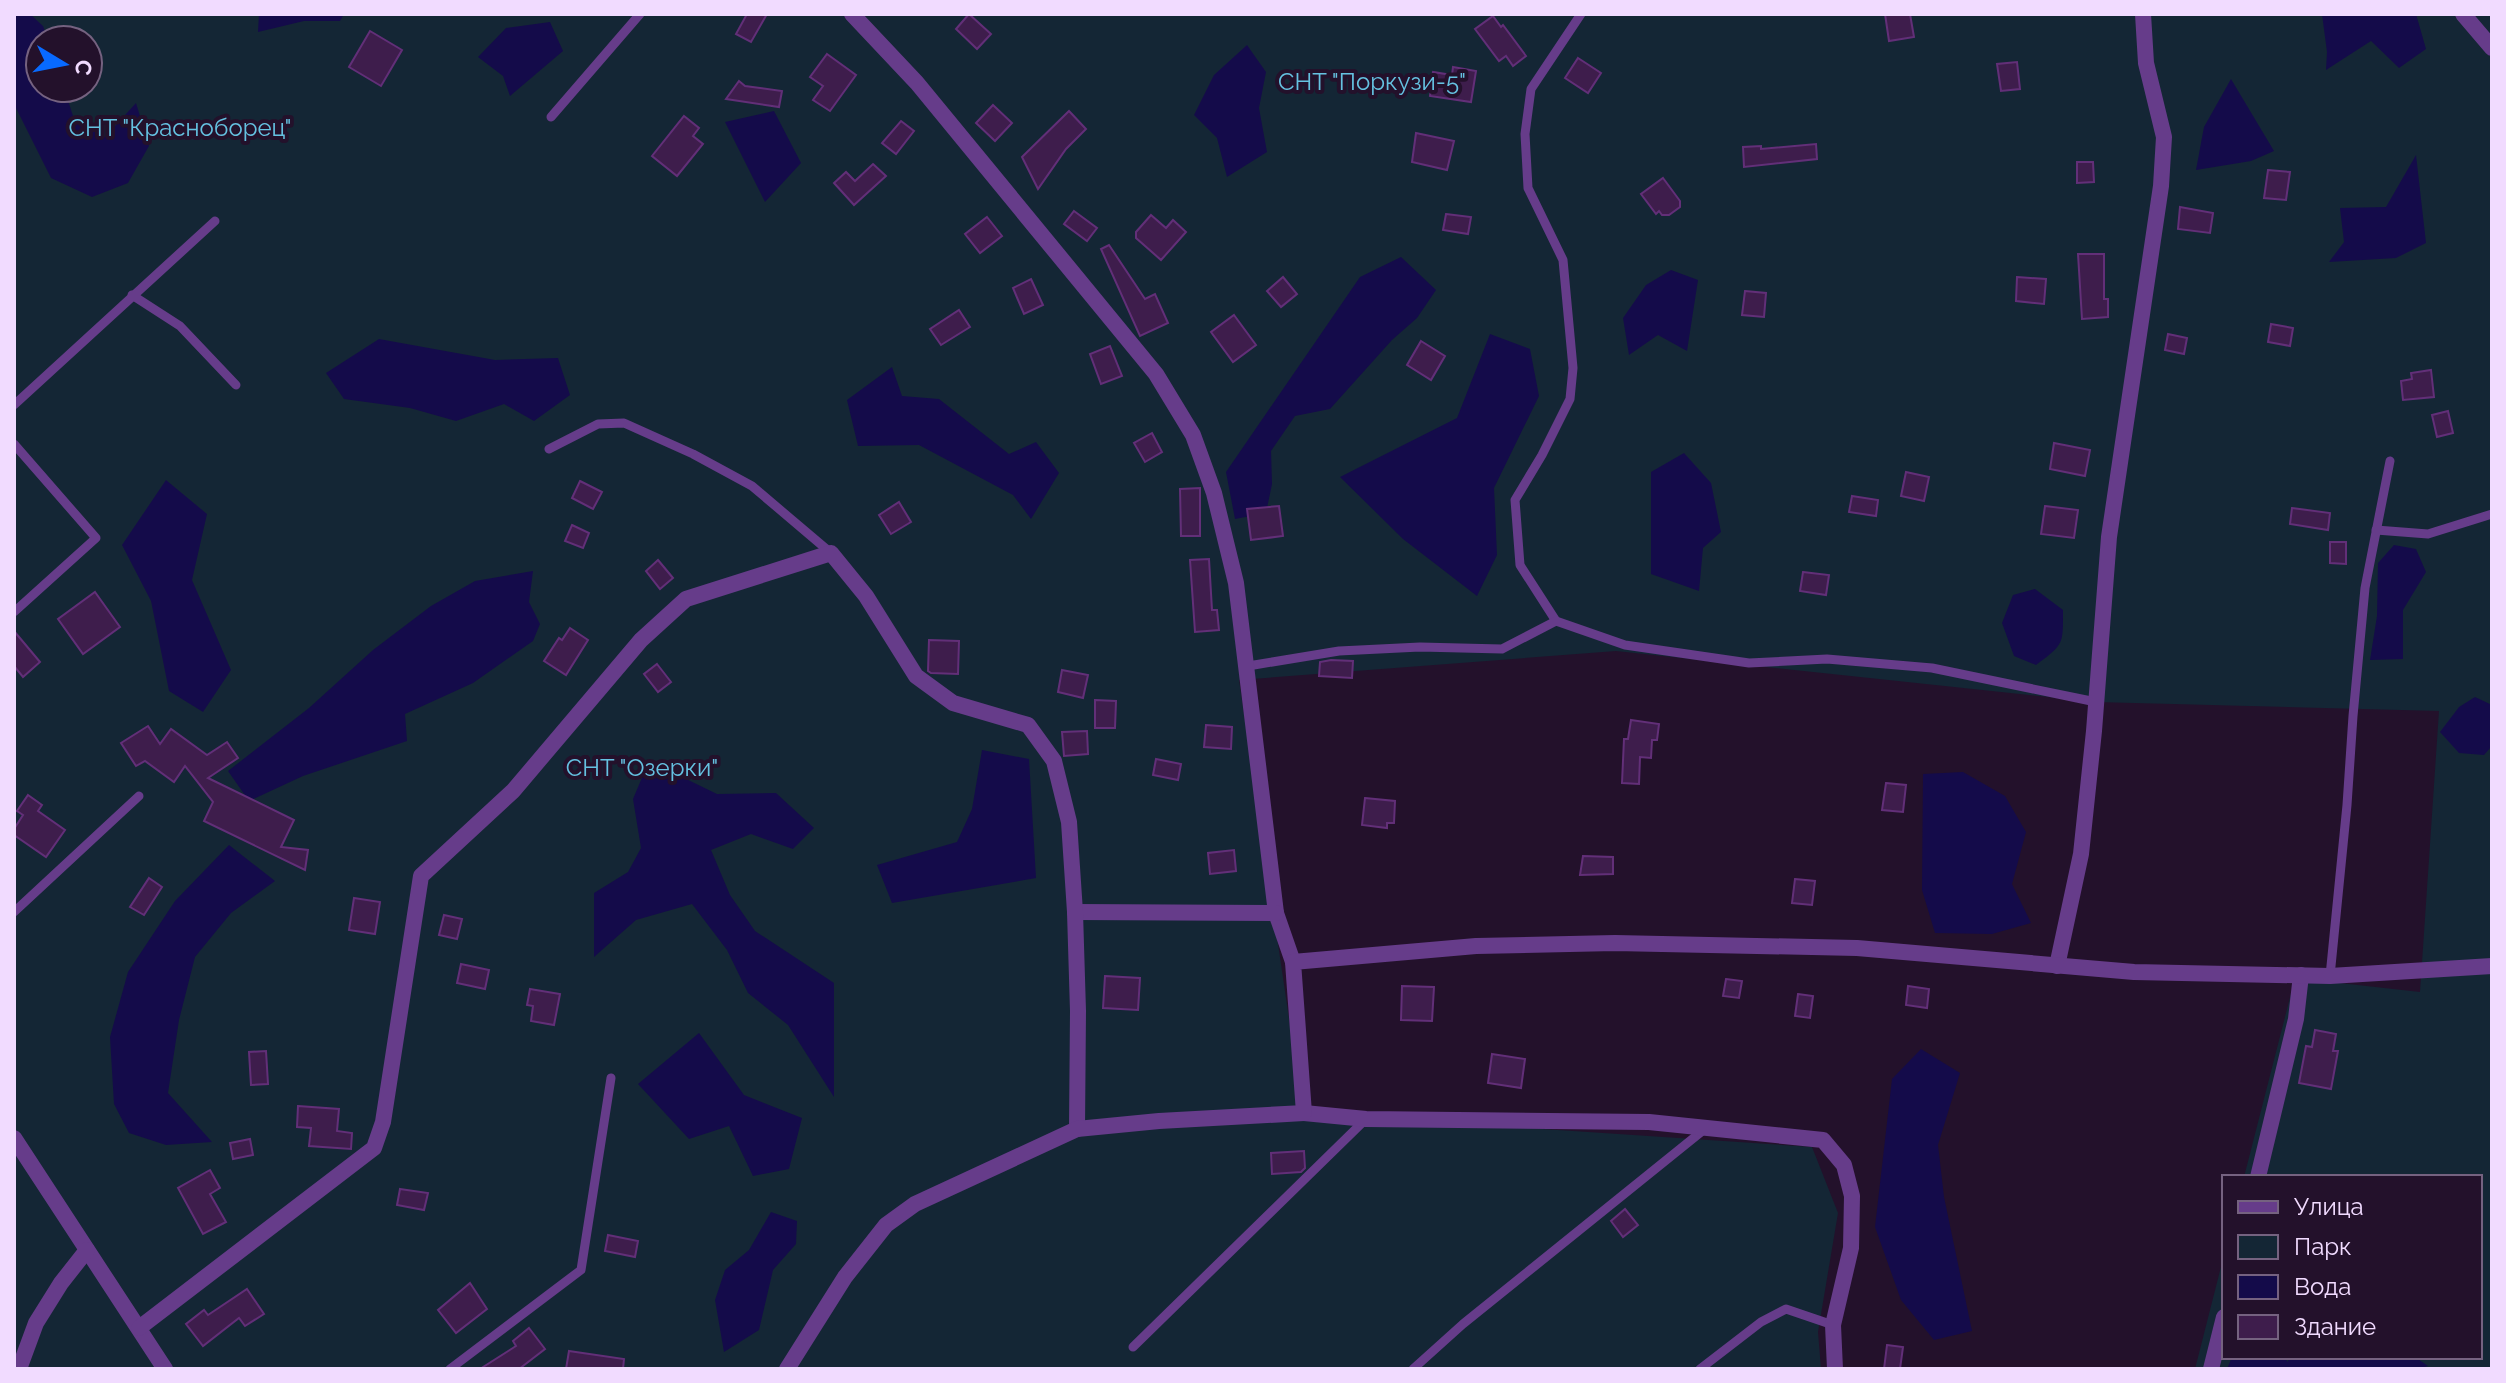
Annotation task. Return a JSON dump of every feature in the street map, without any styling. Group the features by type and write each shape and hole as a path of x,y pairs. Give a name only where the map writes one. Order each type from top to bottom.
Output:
{"street":[{"path":"852,14 917,83 1156,374 1193,435 1214,493 1236,583 1276,913 1293,962 1304,1113"},
{"path":"2057,966 2081,854 2109,537 2161,186 2164,137 2146,63 2143,14"},
{"path":"2463,14 2492,48"},
{"path":"139,1328 374,1148 383,1122 421,876 513,791 641,640 686,599 831,553 866,596 916,676 953,703 1028,725 1054,761 1069,822 1075,912 1077,1129"},
{"path":"1075,912 1276,913"},
{"path":"1293,962 1476,946 1615,943 1857,948 2134,972 2330,976 2492,966"},
{"path":"2258,1175 2296,1019 2301,975"},
{"path":"787,1369 845,1277 886,1225 915,1204 1077,1129 1304,1113 1366,1119 1649,1122 1823,1140 1844,1165 1852,1196 1851,1248 1833,1325 1835,1369"},
{"path":"14,1138 165,1369"},
{"path":"19,1369 36,1323 61,1283 87,1250"},
{"path":"2211,1369 2222,1325"}],"lane":[{"path":"551,117 640,14"},
{"path":"1581,14 1531,89 1525,134 1528,188 1563,260 1573,368 1570,399 1515,500 1520,565 1556,621 1625,645 1749,663 1827,659 1932,668 2096,702"},
{"path":"14,405 215,221"},
{"path":"132,295 180,326 236,385"},
{"path":"549,449 598,424 624,423 693,454 752,486 831,553"},
{"path":"14,444 96,538 14,612"},
{"path":"2330,976 2365,588 2390,461"},
{"path":"2376,530 2428,534 2492,514"},
{"path":"1248,666 1339,651 1420,647 1502,649 1556,621"},
{"path":"14,912 139,796"},
{"path":"450,1369 581,1270 611,1078"},
{"path":"1133,1347 1366,1119"},
{"path":"1413,1369 1463,1324 1706,1128"},
{"path":"1700,1369 1761,1322 1786,1309 1833,1325"}],"green space":[{"name":"СНТ \"Озерки\"","path":"14,14 2492,14 2492,1369 2195,1369 2222,1263 2222,1359 2482,1359 2482,1175 2245,1175 2295,978 2420,992 2439,711 2096,702 1616,651 1239,680 1303,1113 1812,1147 1838,1213 1818,1332 1821,1369 14,1369"}],"water":[{"path":"14,14 30,14 41,24 24,24 24,104 69,104 73,116 105,137 136,103 149,146 128,183 92,197 51,178 14,104"},
{"path":"259,14 344,14 340,21 304,21 258,32"},
{"path":"2322,14 2416,14 2426,49 2399,68 2371,41 2326,70"},
{"path":"550,22 563,51 510,96 503,76 478,57 506,28"},
{"path":"1247,45 1266,72 1259,108 1267,152 1227,177 1217,138 1194,115 1214,75"},
{"path":"2231,79 2274,151 2251,161 2196,170 2204,127"},
{"path":"774,111 801,163 765,202 725,122"},
{"path":"2416,155 2426,243 2396,258 2329,262 2344,242 2340,208 2386,207"},
{"path":"1401,257 1436,290 1417,318 1392,340 1330,409 1295,416 1271,451 1272,484 1266,513 1235,519 1226,472 1360,277"},
{"path":"1671,270 1698,280 1687,351 1658,335 1629,355 1623,318 1646,285"},
{"path":"1490,334 1530,349 1539,396 1494,488 1497,555 1477,596 1403,539 1340,477 1457,418"},
{"path":"379,339 495,360 558,358 570,395 534,421 504,404 456,421 410,408 344,399 326,373"},
{"path":"892,367 902,396 939,399 1009,454 1036,442 1059,473 1031,519 1013,495 919,445 858,446 847,400"},
{"path":"1684,453 1711,483 1721,532 1703,548 1699,591 1651,574 1651,472"},
{"path":"166,480 207,514 192,580 231,670 203,712 169,691 151,601 122,545"},
{"path":"2394,545 2416,549 2426,572 2403,610 2403,659 2370,660 2377,616 2378,563"},
{"path":"533,571 529,602 540,624 533,641 473,683 405,714 407,741 303,776 249,801 228,771 309,708 373,650 431,606 475,581"},
{"path":"2035,589 2063,610 2060,643 2036,665 2014,656 2002,623 2013,595"},
{"path":"2475,697 2492,705 2492,746 2484,755 2459,753 2440,732 2459,707"},
{"path":"982,750 1029,759 1036,878 892,903 877,865 957,842 972,809"},
{"path":"649,761 717,794 776,793 814,828 793,849 751,834 711,850 730,895 755,931 834,983 834,1097 788,1025 748,993 727,950 692,904 636,920 594,957 594,893 628,872 641,848 633,799"},
{"path":"1963,772 2005,796 2026,832 2012,884 2031,923 1992,934 1935,933 1922,890 1923,774"},
{"path":"229,845 275,881 231,913 195,957 179,1020 168,1093 212,1142 166,1145 129,1133 114,1104 110,1037 128,972 175,901"},
{"path":"699,1033 744,1095 802,1118 789,1169 753,1176 729,1126 689,1139 638,1084"},
{"path":"1921,1049 1960,1073 1938,1145 1944,1197 1972,1331 1934,1340 1901,1300 1875,1227 1892,1079"},
{"path":"771,1212 797,1221 796,1244 773,1270 759,1330 724,1352 715,1300 725,1270 749,1250"},
{"path":"2231,1359 2286,1359 2287,1362 2289,1359 2418,1359 2428,1366 2416,1369 2227,1369"}],"building":[{"path":"747,14 767,14 751,42 736,34"},
{"path":"969,14 991,34 977,49 956,29"},
{"path":"1885,14 1910,14 1914,37 1889,41"},
{"path":"1493,16 1526,56 1513,66 1506,56 1499,61 1475,29"},
{"path":"370,31 402,50 381,86 349,67"},
{"path":"827,54 856,75 830,111 813,100 823,86 810,77"},
{"path":"1578,58 1601,73 1588,93 1565,78"},
{"path":"2017,62 2020,89 2001,91 1997,64"},
{"path":"1453,67 1476,71 1471,102 1430,96 1433,72 1452,75"},
{"path":"739,81 745,86 782,91 779,107 726,99"},
{"path":"993,105 1012,123 995,141 976,123"},
{"path":"1069,111 1086,129 1066,149 1038,189 1022,157"},
{"path":"684,116 699,128 693,136 703,144 677,176 652,156"},
{"path":"901,121 914,131 896,154 882,143"},
{"path":"1416,133 1454,141 1447,170 1412,162"},
{"path":"1816,144 1817,159 1744,167 1743,147 1761,146 1761,149"},
{"path":"2077,162 2093,162 2094,182 2077,183"},
{"path":"873,164 886,176 854,205 834,183 846,172 855,181"},
{"path":"2268,170 2290,172 2286,200 2264,198"},
{"path":"1663,178 1680,201 1680,207 1669,215 1662,215 1659,211 1656,214 1641,194"},
{"path":"2180,207 2213,213 2210,233 2178,229"},
{"path":"1074,211 1097,228 1087,241 1064,224"},
{"path":"1446,214 1471,217 1468,234 1443,230"},
{"path":"1151,215 1166,228 1173,220 1186,232 1161,260 1136,238 1136,232"},
{"path":"987,217 1002,236 980,253 965,234"},
{"path":"1109,245 1145,299 1155,294 1168,323 1140,336 1101,249"},
{"path":"2078,254 2104,254 2104,299 2108,299 2108,317 2082,319"},
{"path":"1283,277 1297,294 1281,307 1267,291"},
{"path":"2017,277 2046,279 2044,304 2016,301"},
{"path":"1031,279 1043,305 1024,314 1013,288"},
{"path":"1745,291 1766,293 1764,317 1742,315"},
{"path":"959,310 970,327 941,345 930,329"},
{"path":"1234,315 1256,345 1233,362 1211,332"},
{"path":"2271,324 2293,328 2290,346 2268,342"},
{"path":"2168,334 2187,338 2184,354 2165,350"},
{"path":"1421,341 1445,356 1431,380 1407,365"},
{"path":"1110,346 1122,376 1101,384 1090,354"},
{"path":"2431,370 2434,397 2403,400 2401,381 2412,379 2411,373"},
{"path":"2448,411 2453,433 2437,437 2432,415"},
{"path":"1152,433 1162,452 1145,462 1134,443"},
{"path":"2054,443 2090,450 2085,476 2050,469"},
{"path":"1906,472 1929,477 1924,501 1901,496"},
{"path":"580,481 602,492 593,509 572,498"},
{"path":"1200,488 1200,536 1181,536 1180,489"},
{"path":"1852,496 1878,500 1876,516 1849,512"},
{"path":"899,502 911,522 891,534 879,515"},
{"path":"1279,506 1283,536 1251,540 1247,509"},
{"path":"2045,506 2078,510 2074,538 2041,534"},
{"path":"2292,508 2330,513 2328,530 2290,524"},
{"path":"572,525 589,533 583,548 565,541"},
{"path":"2330,542 2346,542 2346,564 2330,563"},
{"path":"1209,559 1212,610 1217,610 1219,630 1195,632 1190,560"},
{"path":"658,560 673,578 660,589 646,571"},
{"path":"1803,572 1829,575 1826,595 1800,591"},
{"path":"95,592 120,627 83,654 58,619"},
{"path":"570,628 588,640 566,675 544,661 559,638 562,640"},
{"path":"14,631 40,662 23,677 14,666"},
{"path":"929,640 959,641 958,674 928,671"},
{"path":"1353,661 1352,678 1319,676 1320,662"},
{"path":"657,664 671,682 658,692 644,674"},
{"path":"1062,670 1088,675 1083,698 1058,692"},
{"path":"1095,700 1116,701 1115,728 1095,728"},
{"path":"1631,720 1659,724 1657,740 1652,740 1651,758 1640,757 1639,784 1622,783 1624,739 1628,739"},
{"path":"1206,725 1232,727 1231,749 1204,747"},
{"path":"148,726 160,744 171,729 207,755 227,742 238,758 208,778 294,820 281,847 308,850 305,870 204,821 213,802 185,766 174,782 145,761 136,766 121,743"},
{"path":"1087,731 1088,754 1064,756 1062,732"},
{"path":"1156,759 1181,764 1178,780 1153,775"},
{"path":"1886,783 1906,785 1903,812 1882,810"},
{"path":"28,795 42,805 38,811 65,830 46,857 14,835 14,829 23,815 17,811"},
{"path":"1365,798 1395,801 1394,823 1387,823 1387,828 1362,825"},
{"path":"1234,850 1236,871 1210,874 1208,853"},
{"path":"1583,856 1613,857 1613,874 1580,875"},
{"path":"149,878 162,887 144,915 130,907"},
{"path":"1795,879 1815,881 1812,905 1792,903"},
{"path":"354,898 380,902 375,934 349,930"},
{"path":"444,915 462,919 457,939 439,935"},
{"path":"461,964 489,970 485,989 457,983"},
{"path":"1105,976 1140,978 1138,1010 1103,1008"},
{"path":"1726,979 1742,981 1739,998 1723,996"},
{"path":"1402,986 1434,987 1432,1021 1401,1020"},
{"path":"1908,986 1929,989 1927,1008 1906,1005"},
{"path":"530,989 560,994 554,1025 531,1021 533,1006 527,1005"},
{"path":"1798,994 1813,996 1810,1018 1795,1016"},
{"path":"2315,1030 2336,1034 2333,1051 2338,1051 2331,1089 2299,1083 2306,1046 2312,1047"},
{"path":"266,1051 268,1084 251,1085 249,1052"},
{"path":"1492,1054 1525,1059 1521,1088 1488,1083"},
{"path":"298,1106 339,1109 337,1131 352,1133 351,1149 309,1146 311,1128 297,1127"},
{"path":"250,1139 253,1155 233,1159 230,1143"},
{"path":"1304,1151 1305,1168 1301,1172 1272,1174 1271,1153"},
{"path":"210,1170 220,1188 210,1194 226,1222 203,1234 178,1188"},
{"path":"400,1189 428,1193 424,1210 397,1205"},
{"path":"1625,1209 1638,1225 1623,1237 1611,1221"},
{"path":"608,1235 638,1241 635,1257 605,1251"},
{"path":"470,1283 487,1309 456,1333 438,1310"},
{"path":"247,1289 264,1314 245,1326 239,1318 203,1346 186,1324 204,1310 208,1315"},
{"path":"529,1328 545,1349 519,1369 480,1369 516,1346 513,1341"},
{"path":"1887,1345 1903,1347 1900,1369 1884,1369"},
{"path":"569,1351 624,1359 623,1369 566,1369"}],"park label":[{"name":"СНТ \"Поркузи-5\"","path":"1372,82"},
{"name":"СНТ \"Красноборец\"","path":"180,128"}]}
